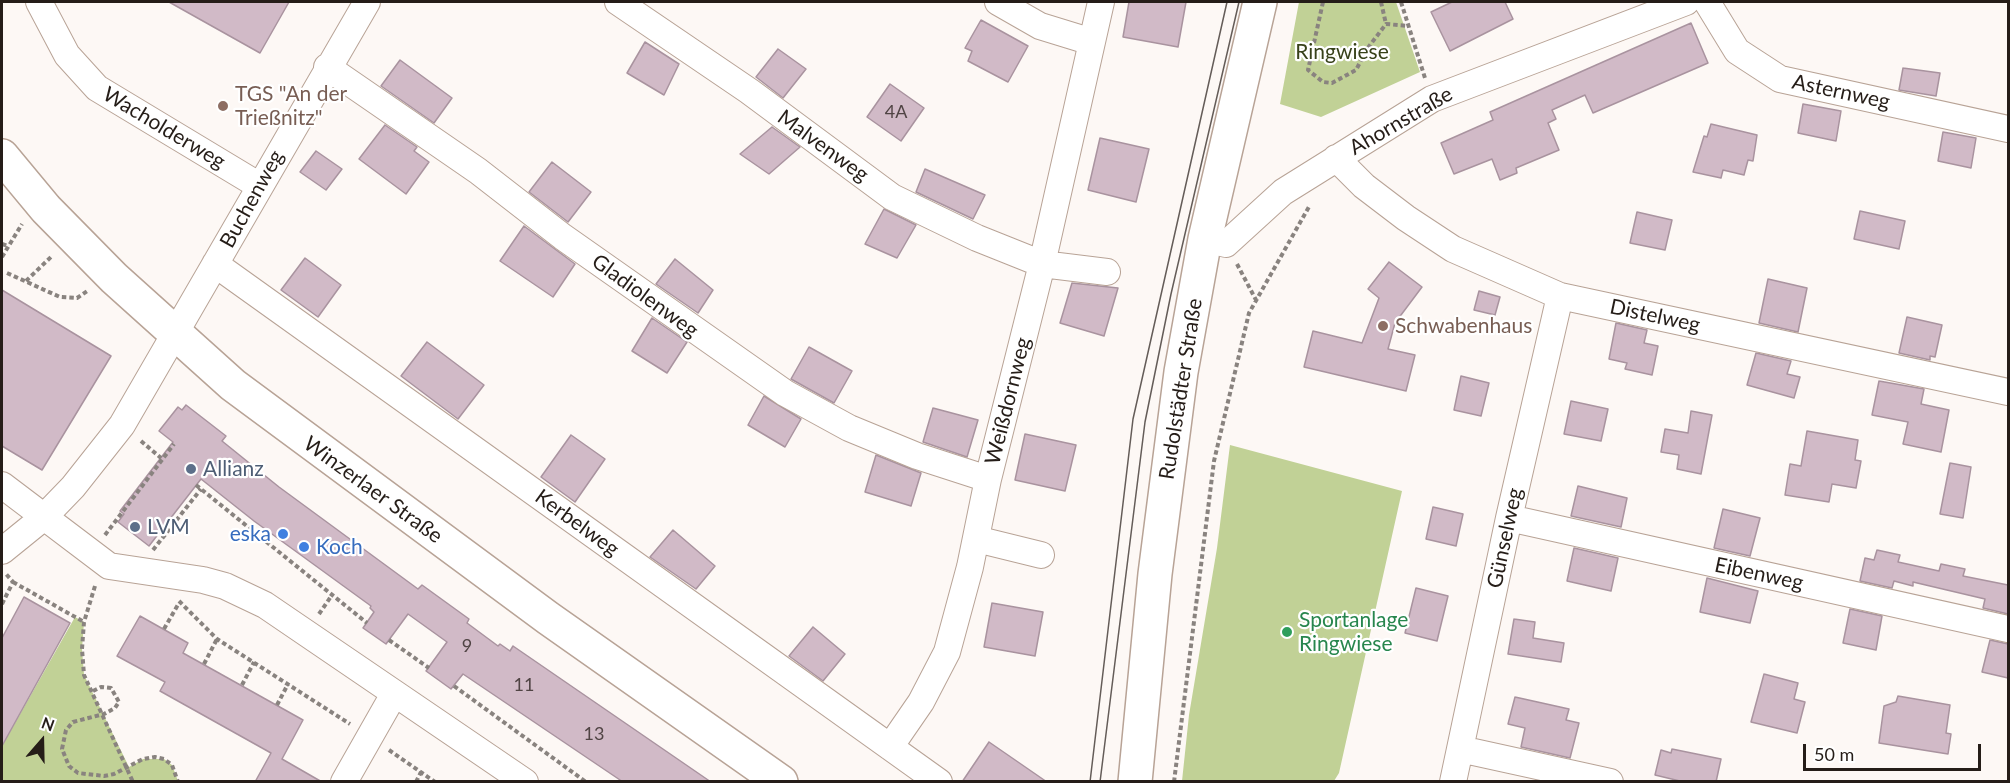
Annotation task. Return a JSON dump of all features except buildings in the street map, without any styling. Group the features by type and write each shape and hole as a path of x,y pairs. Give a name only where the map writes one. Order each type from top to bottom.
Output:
{"main road":[{"name":"Rudolstädter Straße","path":"1135,782 1155,574 1181,372 1216,242 1260,2"},
{"name":"Winzerlaer Straße","path":"2,156 46,209 175,335 288,428 548,618 781,782"}],"street":[{"name":"Wacholderweg","path":"39,2 67,55 97,88 258,185"},
{"name":"Buchenweg","path":"4,562 73,487 122,424 175,335 258,185 367,2"},
{"name":"Malvenweg","path":"618,2 749,92 892,197 977,238 1042,264"},
{"path":"998,2 1040,26 1092,42"},
{"name":"Weißdornweg","path":"890,747 921,702 947,652 1042,264 1101,2"},
{"name":"Ahornstraße","path":"1216,242 1283,192 1432,99 1686,2"},
{"name":"Asternweg","path":"1707,2 1737,51 1780,79 2008,129"},
{"name":"Gladiolenweg","path":"327,68 478,171 563,237 784,393 849,428 917,456 988,479"},
{"name":"Distelweg","path":"1336,158 1398,212 1453,249 1560,296 2008,392"},
{"name":"Kerbelweg","path":"215,264 939,782"},
{"path":"1042,264 1107,272"},
{"name":"Günselweg","path":"1454,782 1509,518 1560,296"},
{"path":"2,485 109,566 225,586 265,605 525,782"},
{"name":"Eibenweg","path":"1509,518 2008,629"},
{"path":"976,539 1041,555"},
{"path":"344,782 394,694"},
{"path":"1460,749 1610,782"}],"path":[{"path":"1323,2 1308,70 1323,82 1332,83 1356,70 1386,24 1386,13 1381,2"},
{"path":"1401,2 1432,99"},
{"path":"1386,24 1409,26"},
{"path":"1174,782 1214,461 1249,313 1313,200"},
{"path":"2,257 25,218"},
{"path":"1216,242 1256,301"},
{"path":"2,244 8,246"},
{"path":"26,281 58,250"},
{"path":"7,273 60,297 77,298 93,286"},
{"path":"138,438 161,458"},
{"path":"103,538 174,444"},
{"path":"196,485 367,623"},
{"path":"150,554 201,489"},
{"path":"4,562 13,582 84,622"},
{"path":"98,576 84,622 82,649 84,675 128,766 133,782"},
{"path":"164,629 179,603 183,577"},
{"path":"2,604 13,582"},
{"path":"313,622 332,595"},
{"path":"179,603 218,639 369,736 435,782"},
{"path":"204,664 218,639"},
{"path":"389,640 429,668"},
{"path":"242,686 254,662"},
{"path":"276,705 288,684"},
{"path":"454,686 586,782"},
{"path":"93,691 101,687 111,688 117,694 119,702 115,708 104,714 73,722 62,740 63,757 78,773 91,776 114,774 144,759 164,759 172,765 178,782"},
{"path":"416,782 421,772"}],"green space":[{"name":"Ringwiese","path":"1299,2 1396,2 1420,72 1321,117 1280,104"},
{"name":"Sportanlage Ringwiese","path":"1230,445 1402,491 1339,773 1334,781 1182,781 1189,715 1217,548"},
{"path":"75,617 84,622 82,649 84,675 129,767 143,759 164,759 172,765 178,781 2,782 2,746"}],"tram line":[{"path":"1090,782 1133,419 1227,2"},
{"path":"1100,782 1145,422 1171,294 1239,2"}],"place":[{"name":"TGS \"An der Trießnitz\"","path":"223,106"},
{"name":"Schwabenhaus","path":"1383,326"},
{"name":"Allianz","path":"191,469"},
{"name":"LVM","path":"135,527"},
{"name":"eska","path":"283,534"},
{"name":"Koch","path":"304,547"},
{"name":"Sportanlage Ringwiese","path":"1287,632"}]}
